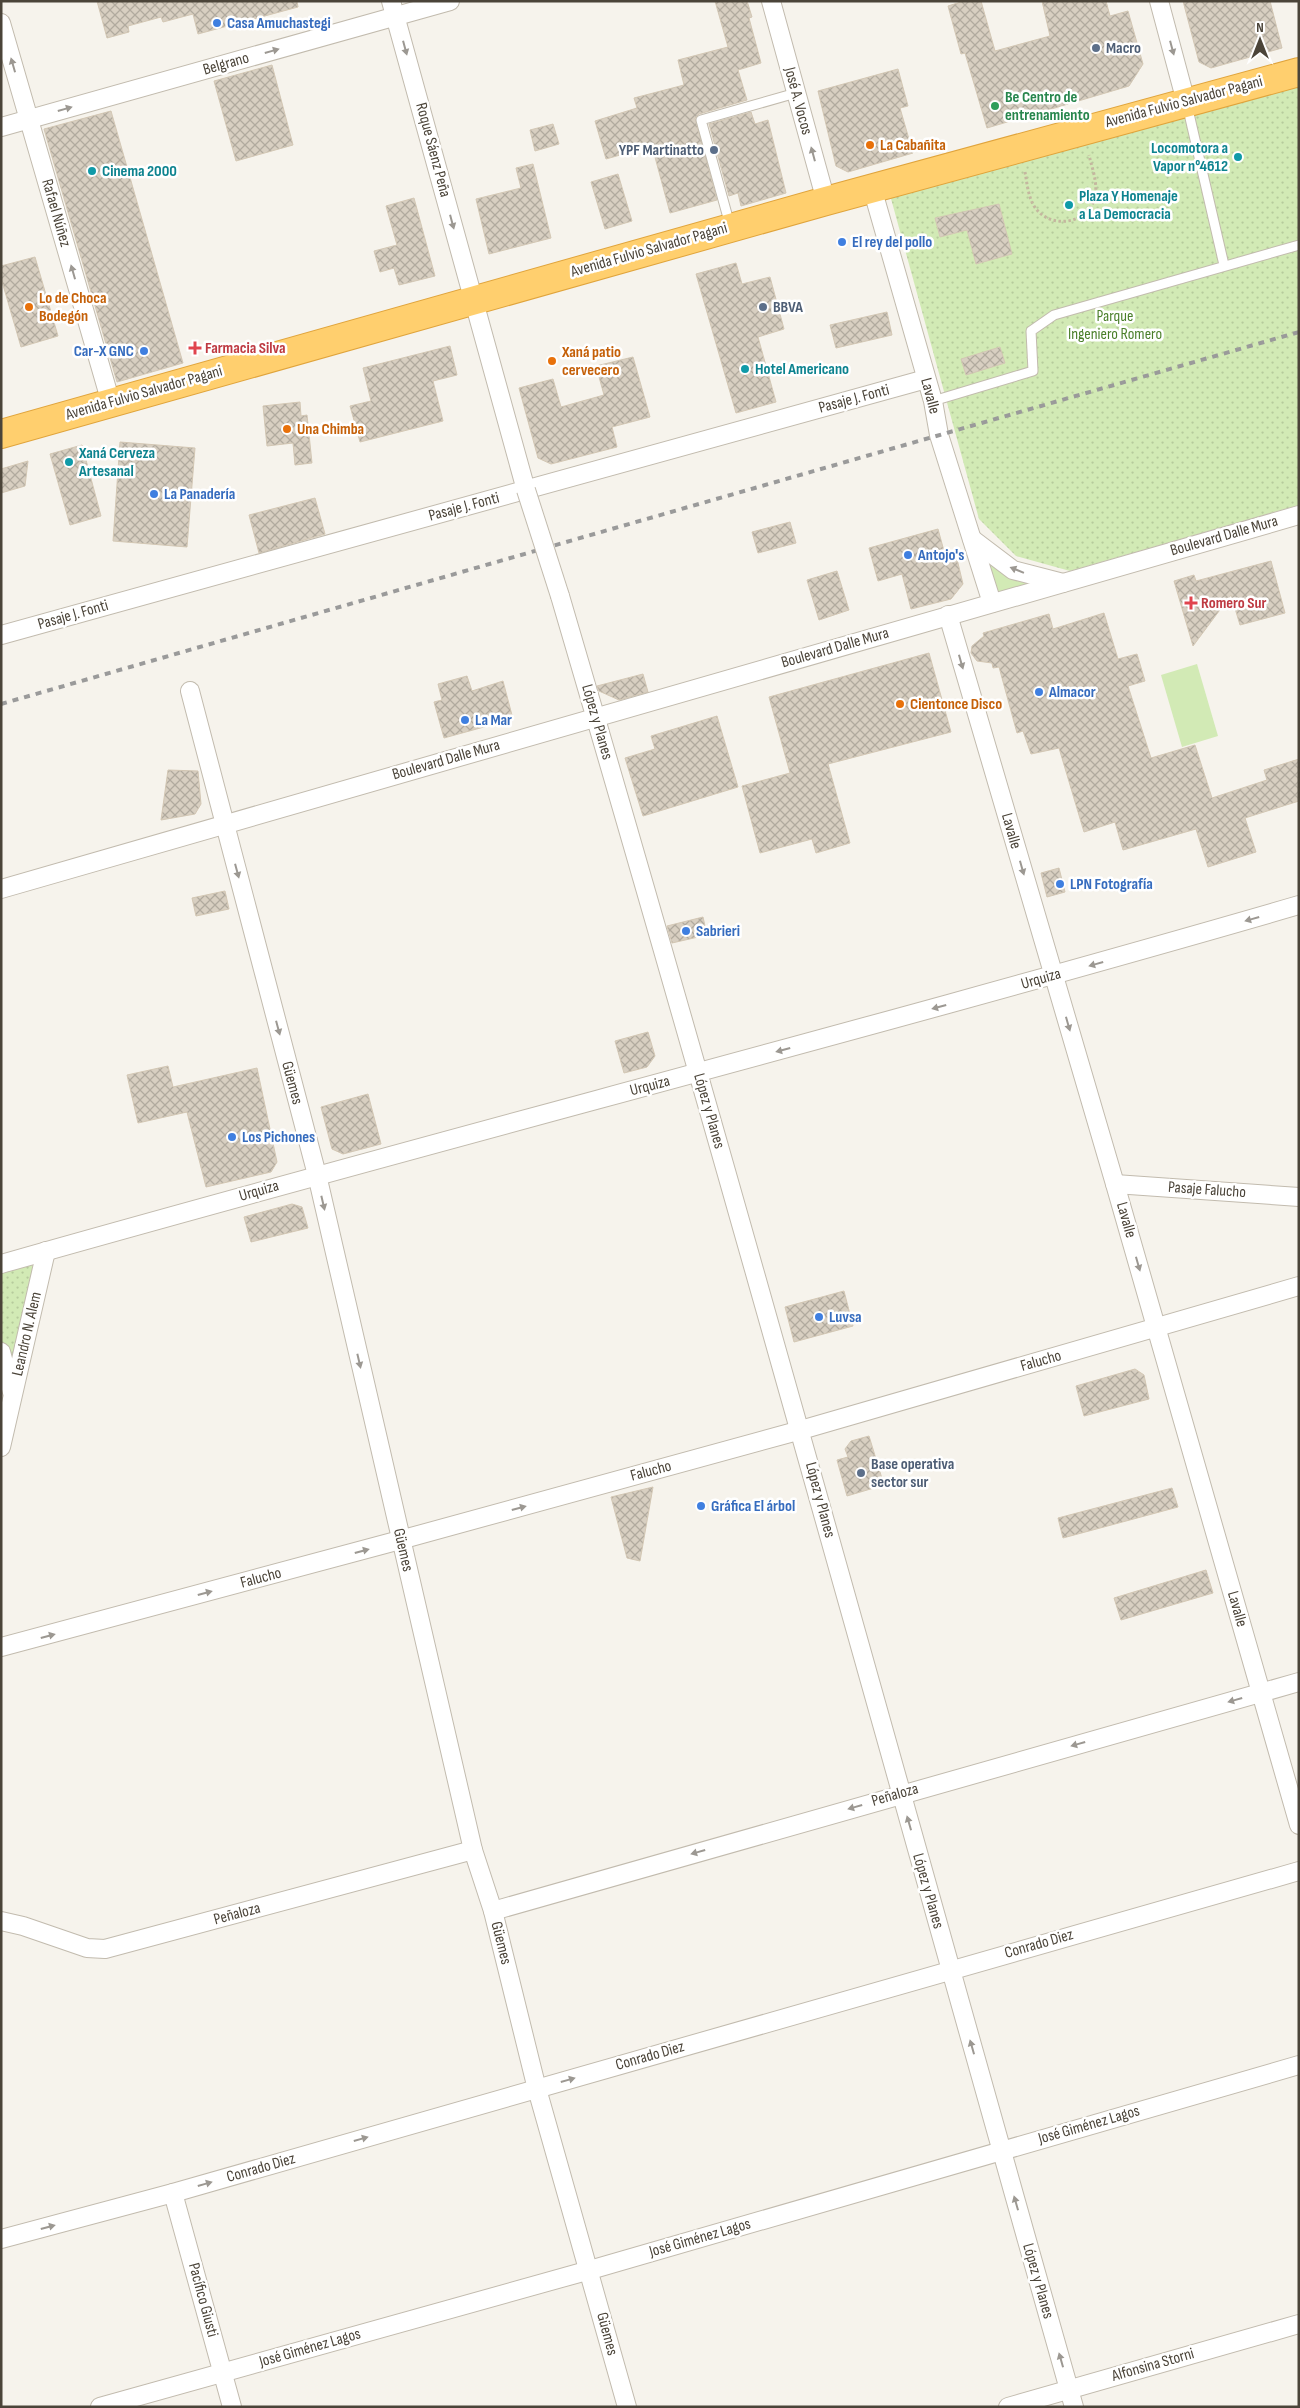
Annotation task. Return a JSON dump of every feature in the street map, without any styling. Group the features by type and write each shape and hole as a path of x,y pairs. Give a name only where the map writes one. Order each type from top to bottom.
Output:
{"highway":[{"name":"Avenida Fulvio Salvador Pagani","path":"1,434 872,188 1299,72"}],"street":[{"name":"Belgrano","path":"1,127 394,9 450,1"},
{"name":"José A. Vocos","path":"771,1 826,201"},
{"path":"1160,1 1186,102"},
{"name":"Roque Sáenz Peña","path":"394,9 473,300"},
{"name":"Rafael Núñez","path":"1,23 111,403"},
{"name":"Lavalle","path":"872,188 933,401 939,435 992,602"},
{"path":"473,300 526,490"},
{"name":"Pasaje J. Fonti","path":"1,635 926,379"},
{"name":"López y Planes","path":"526,490 560,596 801,1430 900,1794 1074,2407"},
{"name":"Boulevard Dalle Mura","path":"1,889 595,716 1299,515"},
{"path":"972,538 1013,570 1063,583"},
{"name":"Lavalle","path":"948,615 1116,1184 1299,1825"},
{"name":"Güemes","path":"190,691 316,1176 473,1850 493,1911 537,2089 590,2270 627,2407"},
{"name":"Urquiza","path":"1,1264 316,1176 1054,976 1299,905"},
{"name":"Pasaje Falucho","path":"1116,1184 1299,1196"},
{"name":"Leandro N. Alem","path":"1,1447 46,1251"},
{"name":"Falucho","path":"1,1647 801,1430 1299,1286"},
{"path":"1,1352 13,1395"},
{"name":"Peñaloza","path":"493,1911 1299,1682"},
{"name":"Peñaloza","path":"1,1921 23,1926 87,1948 105,1949 473,1850"},
{"name":"Conrado Diez","path":"1,2240 173,2193 950,1969 1299,1871"},
{"name":"José Giménez Lagos","path":"100,2407 590,2270 1299,2065"},
{"name":"Pacífico Giusti","path":"173,2193 232,2407"},
{"name":"Alfonsina Storni","path":"1008,2407 1299,2324"}],"lane":[{"path":"731,228 701,120 796,93"},
{"path":"1186,102 1224,265"},
{"path":"933,401 1033,371 1031,331 1054,315 1299,244"}],"path":[{"path":"1019,148 1034,206 1041,214 1051,220 1072,221 1082,216 1095,198 1096,187 1084,130"}],"green space":[{"name":"Parque Ingeniero Romero","path":"1299,84 1299,505 1070,571 1016,556 979,519 890,195"},
{"path":"981,551 1051,583 995,597"},
{"path":"1197,664 1218,736 1182,747 1161,675"},
{"path":"46,1251 13,1395 1,1352 1,1264"}],"building":[{"path":"97,1 297,1 298,7 198,34 193,14 163,22 161,17 128,26 129,32 107,38"},
{"path":"715,1 747,1 752,17 749,18 761,63 738,70 747,100 699,114 695,118 717,200 670,213 652,146 606,159 595,121 637,108 634,98 684,85 678,60 728,47"},
{"path":"964,1 981,1 995,51 1050,36 1042,1 1106,1 1110,16 1128,11 1143,64 1129,86 987,128 965,53 961,54 948,6"},
{"path":"1183,1 1270,1 1282,48 1211,68 1199,62"},
{"path":"272,65 293,145 236,161 214,81"},
{"path":"898,69 908,106 900,108 913,153 848,172 836,166 818,91"},
{"path":"111,111 183,363 117,382 44,129"},
{"path":"751,112 755,124 768,120 786,193 741,206 738,193 729,196 709,124"},
{"path":"553,124 559,144 535,151 530,130"},
{"path":"533,164 551,238 489,254 476,199 521,188 516,168"},
{"name":"YPF Martinatto","path":"618,174 632,221 605,229 591,182"},
{"path":"414,198 435,276 399,285 394,268 380,272 374,251 397,245 386,206"},
{"path":"999,204 1012,254 976,264 967,230 940,237 935,218"},
{"name":"Lo de Choca Bodegón","path":"35,257 58,336 21,347 1,278 1,266"},
{"name":"Hotel Americano","path":"736,263 742,284 770,277 784,329 758,337 776,402 736,413 696,274"},
{"path":"887,312 892,335 836,348 830,325"},
{"path":"450,346 457,375 433,381 443,421 360,442 350,406 371,401 363,368"},
{"path":"1000,347 1005,363 966,375 961,359"},
{"path":"633,357 650,417 612,427 617,447 551,464 538,458 519,388 553,379 561,407 604,395 596,366"},
{"name":"Una Chimba","path":"300,402 301,416 307,415 312,463 295,465 293,443 267,446 263,406"},
{"name":"La Panadería","path":"120,442 195,448 187,547 113,541"},
{"path":"82,445 101,516 70,525 50,454"},
{"path":"28,461 25,486 1,493 1,469"},
{"path":"315,498 325,534 259,553 249,515"},
{"path":"790,522 796,543 758,553 752,532"},
{"path":"938,529 947,562 957,559 963,584 951,599 911,609 902,574 878,581 869,548"},
{"path":"1271,561 1285,613 1240,625 1231,595 1193,646 1174,581 1194,575 1196,581"},
{"path":"837,571 849,610 819,620 807,580"},
{"path":"1104,613 1118,659 1137,654 1145,681 1128,686 1151,758 1195,745 1212,798 1267,780 1264,770 1299,759 1299,801 1245,818 1256,852 1208,867 1196,829 1123,850 1115,822 1084,832 1059,748 1031,754 1023,731 1017,733 999,667 993,668 992,663 977,661 971,653 972,646 984,636 983,633 1049,614 1053,629"},
{"path":"929,653 951,732 828,764 850,843 816,853 812,839 760,853 742,786 790,773 769,697"},
{"path":"643,674 648,692 619,700 599,691 597,686"},
{"path":"467,676 472,691 503,681 513,719 444,738 434,702 442,700 438,684"},
{"path":"717,716 738,787 643,816 625,758 655,749 651,736"},
{"path":"168,770 198,771 201,804 195,814 161,820"},
{"name":"LPN Fotografía","path":"1059,868 1065,892 1047,897 1041,873"},
{"path":"225,891 229,909 196,916 192,898"},
{"name":"Sabrieri","path":"703,917 707,935 672,943 667,926"},
{"path":"648,1032 655,1056 647,1067 624,1073 615,1041"},
{"path":"168,1066 173,1087 257,1068 277,1162 271,1172 206,1187 187,1112 138,1123 127,1075"},
{"path":"368,1094 381,1144 343,1154 332,1149 321,1107"},
{"path":"292,1204 302,1207 308,1228 251,1242 244,1217"},
{"name":"Luvsa","path":"844,1291 853,1326 794,1342 785,1307"},
{"path":"1135,1369 1144,1375 1149,1399 1084,1416 1076,1386"},
{"name":"Base operativa sector sur","path":"869,1436 884,1485 847,1496 837,1460 848,1457 845,1449 851,1441"},
{"path":"653,1487 640,1561 627,1558 611,1497"},
{"path":"1172,1488 1178,1507 1063,1538 1058,1518"},
{"path":"1206,1570 1213,1593 1121,1620 1114,1598"}],"railway":[{"path":"1,704 1299,332"}],"place":[{"name":"Casa Amuchastegi","path":"217,23"},
{"name":"Macro","path":"1096,48"},
{"name":"Be Centro de entrenamiento","path":"995,106"},
{"name":"La Cabañita","path":"870,145"},
{"name":"YPF Martinatto","path":"714,150"},
{"name":"Locomotora a Vapor n°4612","path":"1238,157"},
{"name":"Cinema 2000","path":"92,171"},
{"name":"Plaza Y Homenaje a La Democracia","path":"1069,205"},
{"name":"El rey del pollo","path":"842,242"},
{"name":"Lo de Choca Bodegón","path":"29,307"},
{"name":"BBVA","path":"763,307"},
{"name":"Farmacia Silva","path":"195,348"},
{"name":"Car-X GNC","path":"144,351"},
{"name":"Xaná patio cervecero","path":"552,361"},
{"name":"Hotel Americano","path":"745,369"},
{"name":"Una Chimba","path":"287,429"},
{"name":"Xaná Cerveza Artesanal","path":"69,462"},
{"name":"La Panadería","path":"154,494"},
{"name":"Antojo's","path":"908,555"},
{"name":"Romero Sur","path":"1191,603"},
{"name":"Almacor","path":"1039,692"},
{"name":"Cientonce Disco","path":"900,704"},
{"name":"La Mar","path":"465,720"},
{"name":"LPN Fotografía","path":"1060,884"},
{"name":"Sabrieri","path":"686,931"},
{"name":"Los Pichones","path":"232,1137"},
{"name":"Luvsa","path":"819,1317"},
{"name":"Base operativa sector sur","path":"861,1473"},
{"name":"Gráfica El árbol","path":"701,1506"}]}
